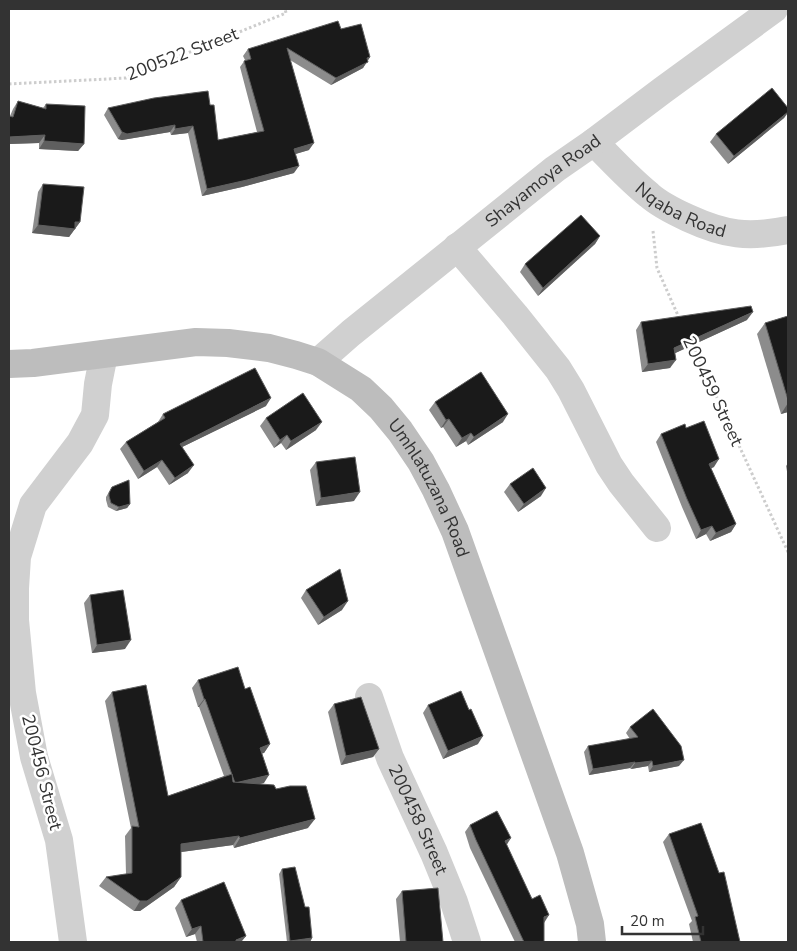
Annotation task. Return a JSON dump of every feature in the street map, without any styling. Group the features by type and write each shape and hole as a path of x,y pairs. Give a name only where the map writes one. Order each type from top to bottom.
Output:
{"street":[{"name":"Shayamoya Road","path":"318,362 351,332 555,169 774,9"},
{"name":"Nqaba Road","path":"594,142 649,196 673,211 717,230 741,234 768,234 788,230"},
{"path":"457,248 515,315 558,369 571,390 609,465 657,528"},
{"name":"Umhlatuzana Road","path":"9,364 33,363 196,342 228,343 269,348 318,362 360,389 381,408 400,431 421,462 455,531 570,853 590,924 592,942"},
{"name":"200456 Street","path":"73,942 59,840 34,757 22,692 15,620 15,588 17,557 33,505 80,443 95,415 98,384 104,354"},
{"name":"200458 Street","path":"369,696 390,758 434,854 454,902 467,942"}],"path":[{"name":"200522 Street","path":"9,84 126,78 286,13 285,9"},
{"name":"200459 Street","path":"649,196 657,268 681,321"},
{"name":"200459 Street","path":"690,339 788,552"}],"building":[{"path":"338,21 341,29 361,24 370,57 367,58 368,62 336,78 287,48 314,143 294,149 299,166 207,189 193,126 175,129 175,125 127,134 122,132 108,108 154,98 208,91 210,105 214,105 218,140 264,131 244,61 251,59 248,49"},
{"path":"772,88 788,108 788,112 734,156 716,134"},
{"path":"18,101 46,109 46,104 85,106 84,144 44,141 45,135 9,137 9,116 13,117"},
{"path":"43,184 84,187 80,222 75,222 75,229 38,225"},
{"path":"581,215 600,236 543,288 525,264"},
{"path":"751,306 753,312 674,348 676,360 648,364 641,322"},
{"path":"788,316 788,400 765,323"},
{"path":"255,368 271,398 180,444 194,465 175,478 162,460 144,471 126,442 165,418 163,414"},
{"path":"481,372 508,414 474,437 471,433 462,438 449,419 446,420 435,402"},
{"path":"303,393 322,422 291,441 287,435 280,440 266,418"},
{"path":"704,421 719,459 709,464 736,524 716,533 712,526 701,530 661,434 685,424 686,428"},
{"path":"355,457 360,492 321,498 316,462"},
{"path":"533,468 546,488 524,504 510,484"},
{"path":"129,480 130,504 119,507 111,503 109,493 112,487"},
{"path":"340,569 348,601 324,617 306,590"},
{"path":"123,590 131,640 97,645 90,595"},
{"path":"238,667 245,689 250,687 270,744 260,748 269,775 235,783 198,680"},
{"path":"146,685 168,796 232,774 233,782 274,785 276,789 290,786 306,786 315,819 240,838 239,836 181,844 181,877 147,901 140,901 106,877 132,873 132,826 139,827 112,692"},
{"path":"461,691 483,736 448,751 428,705"},
{"path":"361,697 379,749 346,756 334,704"},
{"path":"653,709 681,746 684,760 653,766 652,761 593,769 588,746 638,737 630,727"},
{"path":"497,811 511,838 505,841 532,899 540,895 549,915 544,917 544,942 524,942 470,825"},
{"path":"701,823 719,873 724,872 740,942 701,942 695,917 698,916 669,834"},
{"path":"295,867 305,907 309,907 312,938 290,941 282,869"},
{"path":"224,882 246,936 236,940 236,942 203,942 201,926 192,929 181,900"},
{"path":"438,888 443,942 406,942 402,891"}]}
